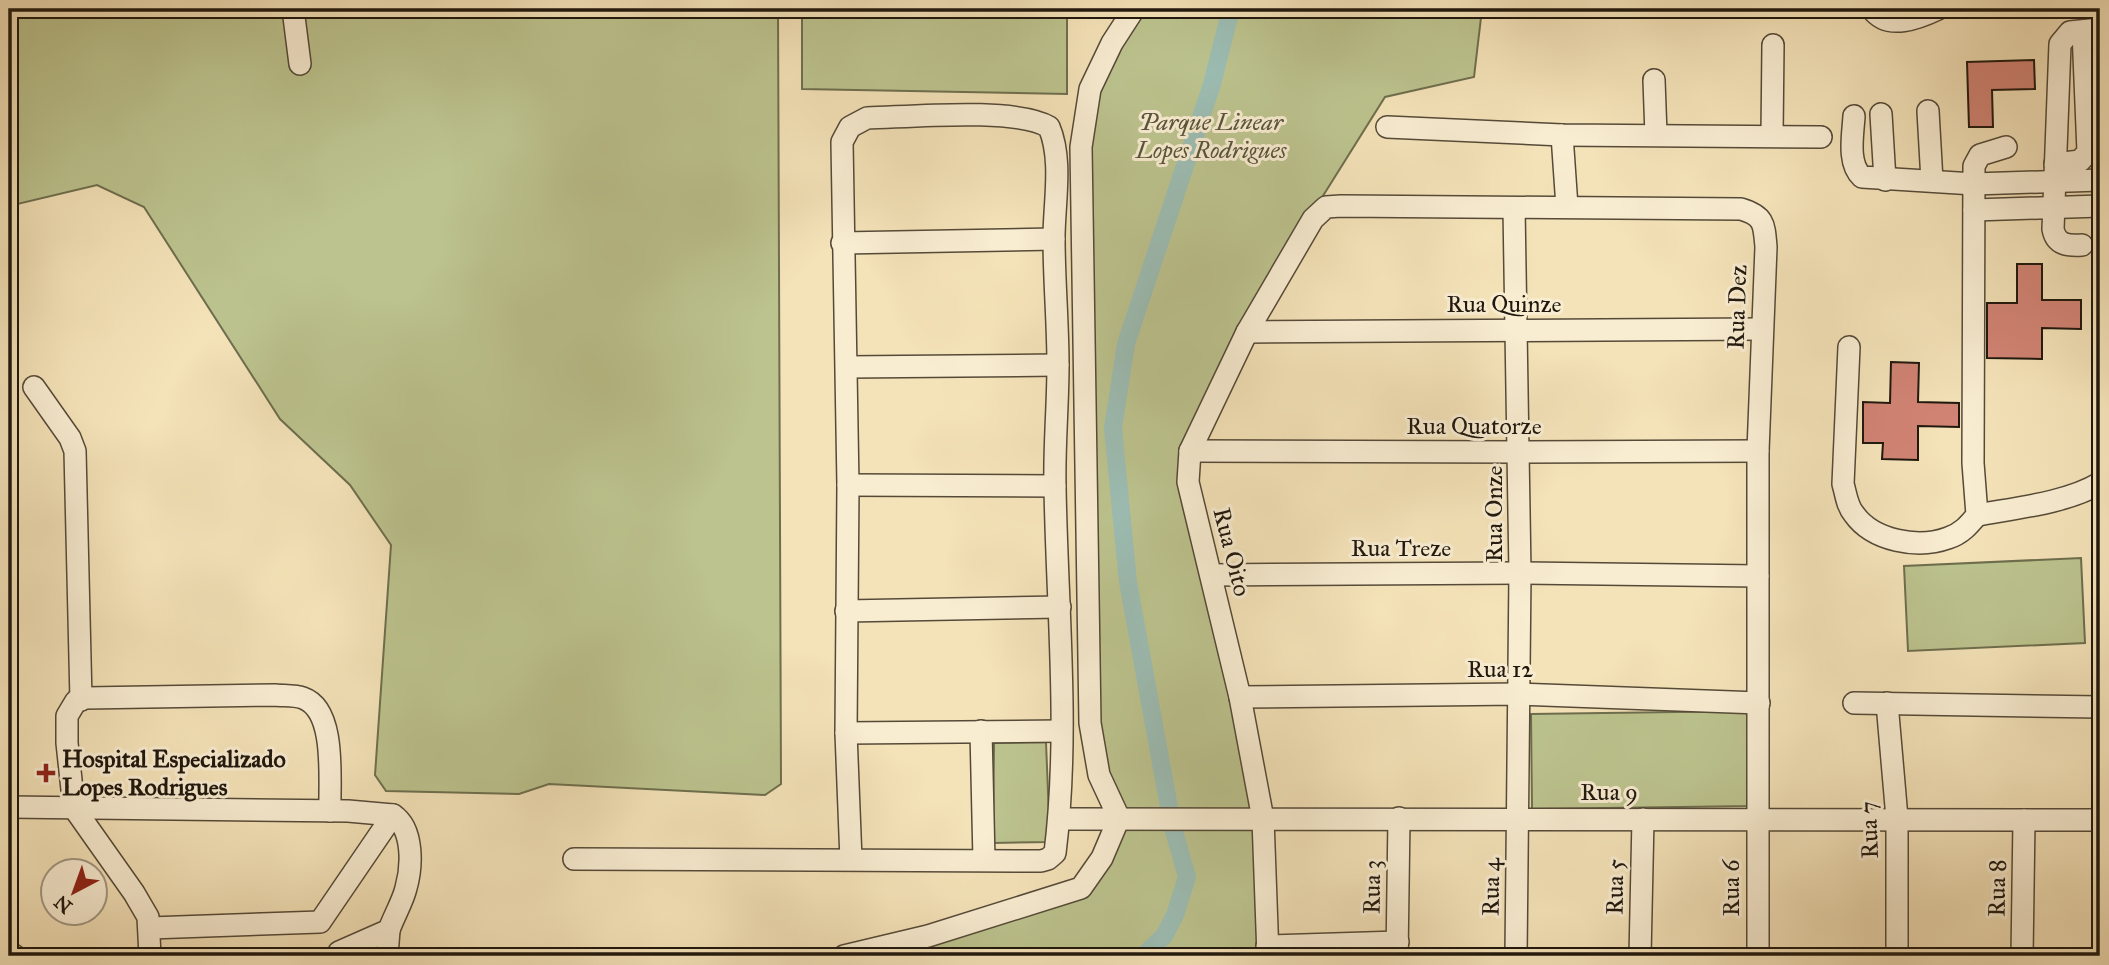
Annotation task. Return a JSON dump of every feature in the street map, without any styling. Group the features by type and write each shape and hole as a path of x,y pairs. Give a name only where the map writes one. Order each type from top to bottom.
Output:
{"street":[{"path":"293,9 300,64"},
{"path":"844,956 929,936 1080,888 1102,858 1118,818 1099,775 1090,723 1081,147 1090,89 1112,43 1134,9"},
{"path":"1872,9 1876,14 1893,21 1916,19 1938,9"},
{"path":"2054,173 2080,161 2088,152 2092,30 2070,32 2060,44 2052,207 2056,238 2067,245 2082,245"},
{"path":"1772,135 1773,45"},
{"path":"1654,80 1656,135"},
{"path":"1928,111 1932,181"},
{"path":"1881,114 1885,180"},
{"path":"574,859 1041,861 1055,853 1059,819 1061,731 1055,486 1058,365 1054,239 1055,156 1049,127 1040,122 983,115 867,118 850,127 844,134 841,153 847,367 846,733 851,860"},
{"path":"1854,116 1853,159 1856,171 1862,177 1974,184 2054,173 2100,180"},
{"path":"1387,127 1562,135 1821,136"},
{"path":"1562,135 1567,207"},
{"path":"1849,347 1843,484 1847,501 1866,527 1882,536 1897,541 1927,543 1949,538 1966,528 1977,514 1973,463 1974,166 1980,155 2006,147"},
{"name":"Rua Dez","path":"1341,206 1741,209 1759,217 1764,226 1766,247 1758,451 1757,820"},
{"name":"Rua Oito","path":"1268,951 1263,819 1240,697 1188,482 1190,451 1247,332 1313,219 1326,207 1341,206"},
{"path":"1973,210 2100,206"},
{"name":"Rua Onze","path":"1514,208 1521,573 1518,818"},
{"path":"842,243 1054,239"},
{"name":"Rua Quinze","path":"1247,332 1762,329"},
{"path":"847,367 1058,365"},
{"path":"34,387 70,438 75,451 81,700"},
{"name":"Rua Quatorze","path":"1190,451 1758,451"},
{"path":"1977,514 2017,508 2086,491 2100,483"},
{"path":"848,485 1055,486"},
{"name":"Rua Treze","path":"1211,575 1521,573 1758,576"},
{"path":"846,611 1060,607"},
{"name":"Rua 12","path":"1240,697 1519,694 1759,703"},
{"path":"150,956 148,917 74,808 67,716 76,701 275,695 304,698 320,713 327,730 330,811"},
{"path":"1854,703 2100,706"},
{"name":"Rua 7","path":"1887,703 1897,818 1897,956"},
{"path":"981,731 984,860"},
{"path":"846,733 1061,731"},
{"path":"9,807 330,811 393,815 400,819 408,835 410,870 406,891 389,930 387,956"},
{"path":"320,922 393,815"},
{"name":"Rua 3","path":"1398,949 1399,818"},
{"name":"Rua 4","path":"1516,956 1518,818"},
{"name":"Rua 9","path":"1059,819 2100,820"},
{"name":"Rua 5","path":"1640,956 1643,819"},
{"name":"Rua 6","path":"1757,820 1758,956"},
{"name":"Rua 8","path":"2022,956 2024,820"},
{"path":"150,928 320,922 330,933 339,954 389,930"},
{"path":"1268,951 1398,949"},
{"path":"9,952 15,956"}],"green space":[{"path":"9,9 778,9 781,784 765,795 549,784 519,794 386,791 375,775 391,545 350,485 280,419 144,207 97,185 17,204 9,222"},
{"path":"802,9 1067,9 1067,94 802,89"},
{"name":"Parque Linear Lopes Rodrigues","path":"1133,9 1482,9 1474,77 1385,97 1316,207 1188,449 1243,696 1272,948 1196,956 817,956 1077,888 1112,832 1097,778 1082,145 1092,88"},
{"path":"2081,558 2085,643 1908,651 1904,566"},
{"path":"1750,711 1752,806 1532,809 1531,714"},
{"path":"1046,742 1050,842 993,843 994,743"}],"building":[{"path":"2034,60 2035,89 1992,90 1993,127 1969,127 1967,62"},
{"path":"2017,264 2042,264 2042,300 2081,300 2081,329 2042,328 2042,359 1987,358 1987,303 2017,303"},
{"path":"1891,362 1919,363 1918,402 1959,403 1959,427 1918,426 1918,460 1882,459 1883,443 1863,443 1863,402 1890,403"}],"waterway":[{"path":"1169,807 1128,582 1113,428 1126,344 1212,84 1231,9"},
{"path":"1143,956 1164,936 1175,915 1187,877 1174,831"}],"place":[{"name":"Hospital Especializado Lopes Rodrigues","path":"46,773"}]}
